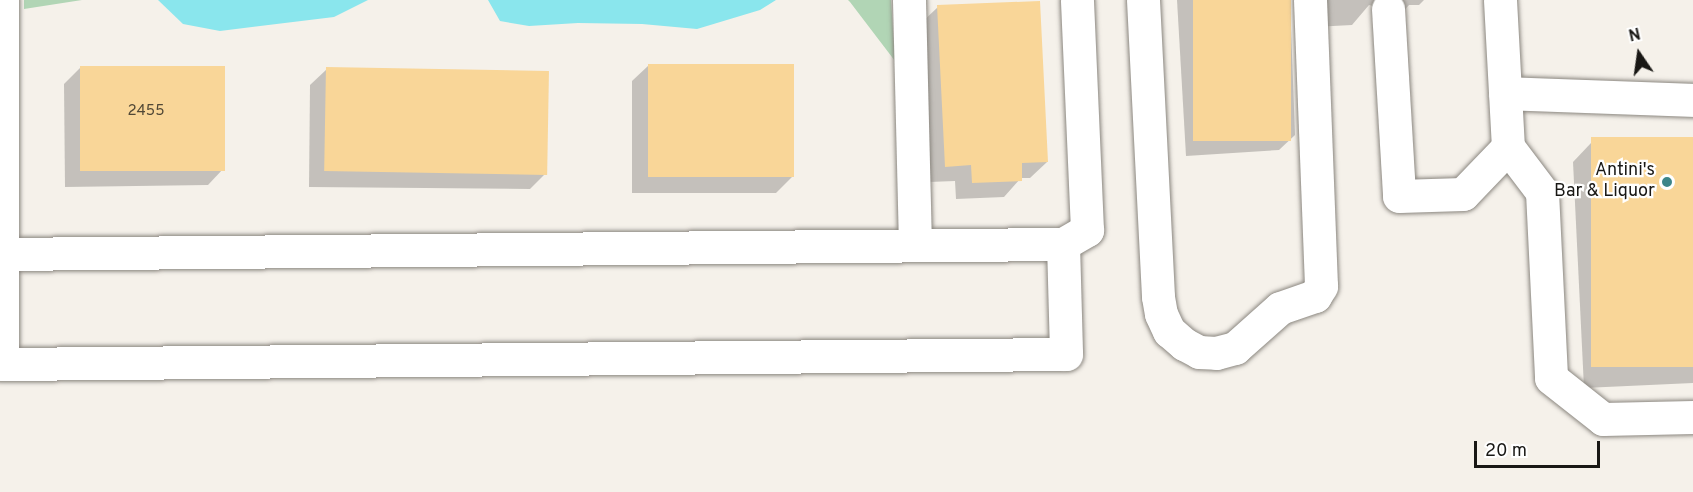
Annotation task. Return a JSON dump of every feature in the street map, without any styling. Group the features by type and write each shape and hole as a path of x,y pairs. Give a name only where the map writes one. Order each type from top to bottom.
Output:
{"lane":[{"path":"2,0 1,364 1066,354 1063,244"},
{"path":"909,0 915,245"},
{"path":"1,254 1063,244 1087,230 1077,0"},
{"path":"1143,0 1158,297 1161,314 1169,331 1184,344 1199,352 1216,353 1235,348 1280,308 1315,296 1321,286 1310,0"},
{"path":"1500,0 1508,147 1542,192 1551,378 1603,419 1693,417"},
{"path":"1388,9 1399,196 1462,194 1508,147"},
{"path":"1505,93 1693,100"}],"green space":[{"path":"24,0 82,0 24,9"},
{"path":"848,0 891,0 895,61 850,2"}],"water":[{"path":"158,0 368,0 334,17 220,31 183,24"},
{"path":"488,0 776,0 760,10 697,29 642,24 578,23 529,26 500,21"}],"building":[{"path":"1193,0 1291,0 1291,141 1193,141"},
{"path":"1040,1 1048,162 1022,163 1022,181 972,183 971,165 945,167 937,5"},
{"path":"648,64 794,64 794,177 648,177"},
{"path":"80,66 225,66 225,171 80,171"},
{"path":"326,67 549,71 547,175 324,171"},
{"path":"1591,137 1693,137 1693,367 1591,367"}],"place":[{"name":"Antini's Bar & Liquor","path":"1667,182"}]}
